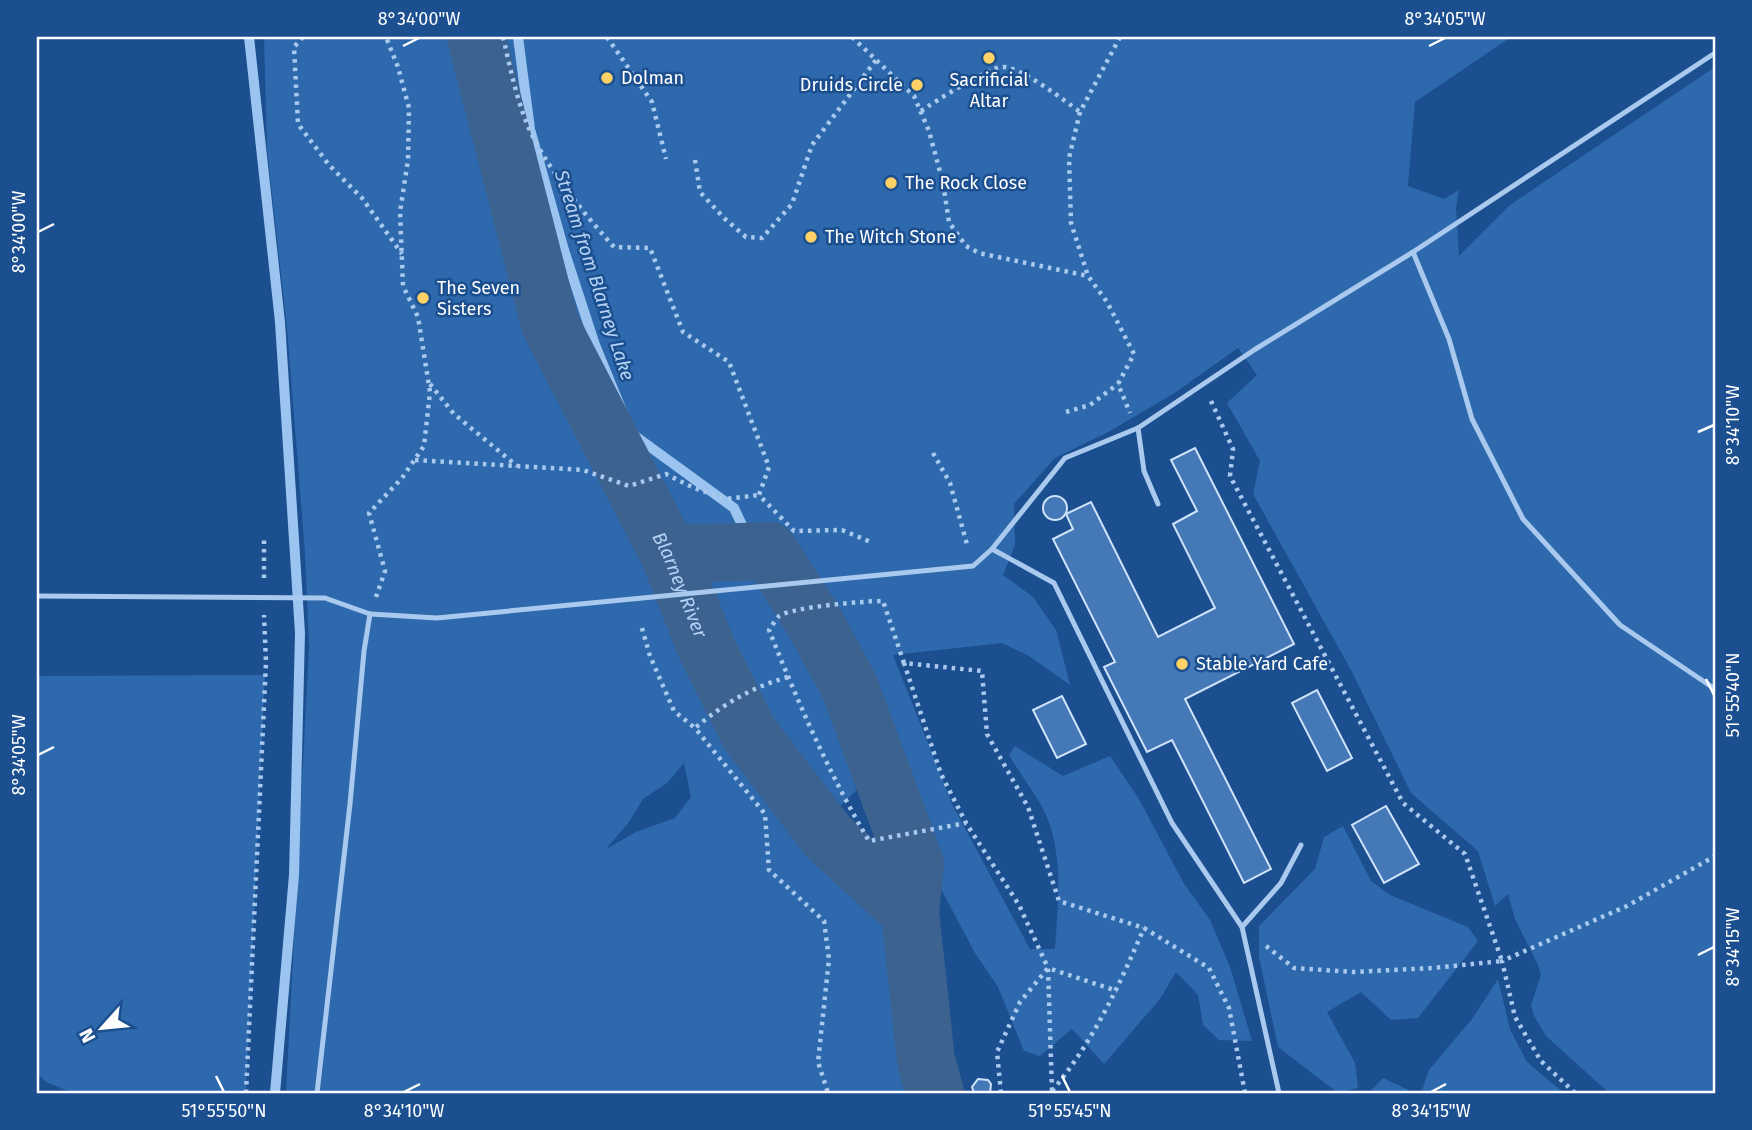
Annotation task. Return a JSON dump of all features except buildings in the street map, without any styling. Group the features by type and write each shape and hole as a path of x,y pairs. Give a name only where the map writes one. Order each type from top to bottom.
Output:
{"lane":[{"path":"37,596 325,598 370,614 437,618 973,566 992,549 1065,458 1138,428 1413,252 1715,53"},
{"path":"1413,252 1449,339 1472,419 1523,519 1620,625 1715,689"},
{"path":"1138,428 1144,471 1158,504"},
{"path":"992,549 1054,583 1172,823 1242,927 1279,1093"},
{"path":"317,1093 370,614"},
{"path":"1242,927 1281,883 1301,845"}],"path":[{"path":"303,37 293,47 298,124 329,165 362,198 403,256"},
{"path":"370,614 385,571 369,513 402,478 424,446 430,392 418,317 403,286 400,212 408,160 409,108 398,67 386,37"},
{"path":"503,37 517,93 534,138 546,158 590,220 614,247 650,248 683,332 729,362 769,467 759,495"},
{"path":"607,37 652,102 666,159"},
{"path":"852,37 914,96 929,131 943,183 949,222 966,246 979,253 1088,276"},
{"path":"1066,412 1090,405 1118,384 1134,354 1107,302 1088,276 1071,223 1069,159 1080,112 1120,37"},
{"path":"695,160 700,192 746,237 762,238 792,204 812,145 876,60"},
{"path":"921,111 1002,66 1017,71 1080,112"},
{"path":"428,382 454,414 518,467"},
{"path":"1118,384 1138,428"},
{"path":"1203,384 1233,449 1230,476 1403,803 1465,854 1502,961 1515,1017 1541,1061 1575,1093"},
{"path":"933,453 950,483 973,566"},
{"path":"415,460 583,470 629,486 655,480 666,474 694,488 726,499 759,495"},
{"path":"759,495 794,531 842,530 871,542"},
{"path":"246,1093 266,662 264,540"},
{"path":"966,823 869,841 840,792 769,630 779,616 858,601 883,601 941,774 966,823 1018,905 1048,968 1051,1092"},
{"path":"642,628 650,656 674,711 695,728 765,814 769,870 824,921 829,959 818,1062 828,1093"},
{"path":"904,663 982,671 987,734 1028,807 1059,901 1144,928 1209,968 1229,1008 1245,1093"},
{"path":"695,728 723,705 758,686 788,677"},
{"path":"1242,927 1294,968 1353,972 1502,961 1628,906 1715,856"},
{"path":"1051,1092 1073,1066 1117,992 1144,928"},
{"path":"1048,968 1117,992"},
{"path":"1001,1093 998,1052 1020,1002 1048,968"}],"shaded area":[{"path":"264,37 472,37 548,331 604,431 629,486 663,574 679,605 694,657 741,737 809,834 896,916 899,928 894,945 903,963 902,1005 913,1093 286,1093 309,647 305,553 287,328 267,149","holes":["684,763 691,797 675,818 636,832 606,849 629,822 643,799 667,783"]},
{"path":"488,37 1511,37 1415,102 1408,186 1444,199 1459,190 1456,208 1459,256 1510,205 1715,67 1715,1093 1609,1093 1546,1036 1531,1005 1541,975 1515,919 1508,894 1495,906 1478,851 1411,793 1352,672 1253,494 1260,461 1227,403 1257,375 1238,348 1173,394 1110,431 1055,458 1014,504 1015,545 1003,575 1033,597 1056,630 1070,685 1029,656 1002,643 893,655 953,806 1030,949 1055,949 1057,857 1049,822 1041,805 1009,755 1015,746 1063,776 1110,756 1139,799 1183,882 1210,920 1230,967 1252,1041 1219,1040 1203,1025 1198,995 1176,972 1160,999 1104,1064 1072,1029 1040,1056 1024,1051 998,987 975,953 925,859 827,616 810,635 860,751 863,784 833,813 787,758 717,645 663,510 620,435 569,330 504,107"},
{"path":"265,675 246,1093 71,1092 46,1082 37,1073 37,676"},
{"path":"1343,826 1371,881 1390,895 1468,927 1478,941 1418,1018 1391,1020 1361,992 1327,1012 1355,1063 1358,1088 1338,1093 1278,1047 1259,957 1259,926 1315,869 1324,837"},
{"path":"1498,979 1510,1029 1527,1062 1564,1093 1421,1093 1429,1070 1472,1019"},
{"path":"1383,1078 1415,1093 1369,1093"}],"waterway":[{"path":"249,37 280,322 300,633 294,875 275,1093"},
{"name":"Blarney River","path":"476,37 550,324 669,554 706,647 749,733 828,837 910,912 926,1060 935,1093"},
{"name":"Stream from Blarney Lake","path":"518,37 530,129 564,250 595,345 631,433 734,508 754,550"},
{"path":"669,554 769,551 815,623 850,688 915,864 910,912"}],"place":[{"name":"Sacrificial Altar","path":"989,58"},
{"name":"Dolman","path":"607,78"},
{"name":"Druids Circle","path":"917,85"},
{"name":"The Rock Close","path":"891,183"},
{"name":"The Witch Stone","path":"811,237"},
{"name":"The Seven Sisters","path":"423,298"},
{"name":"Stable Yard Cafe","path":"1182,664"}]}
